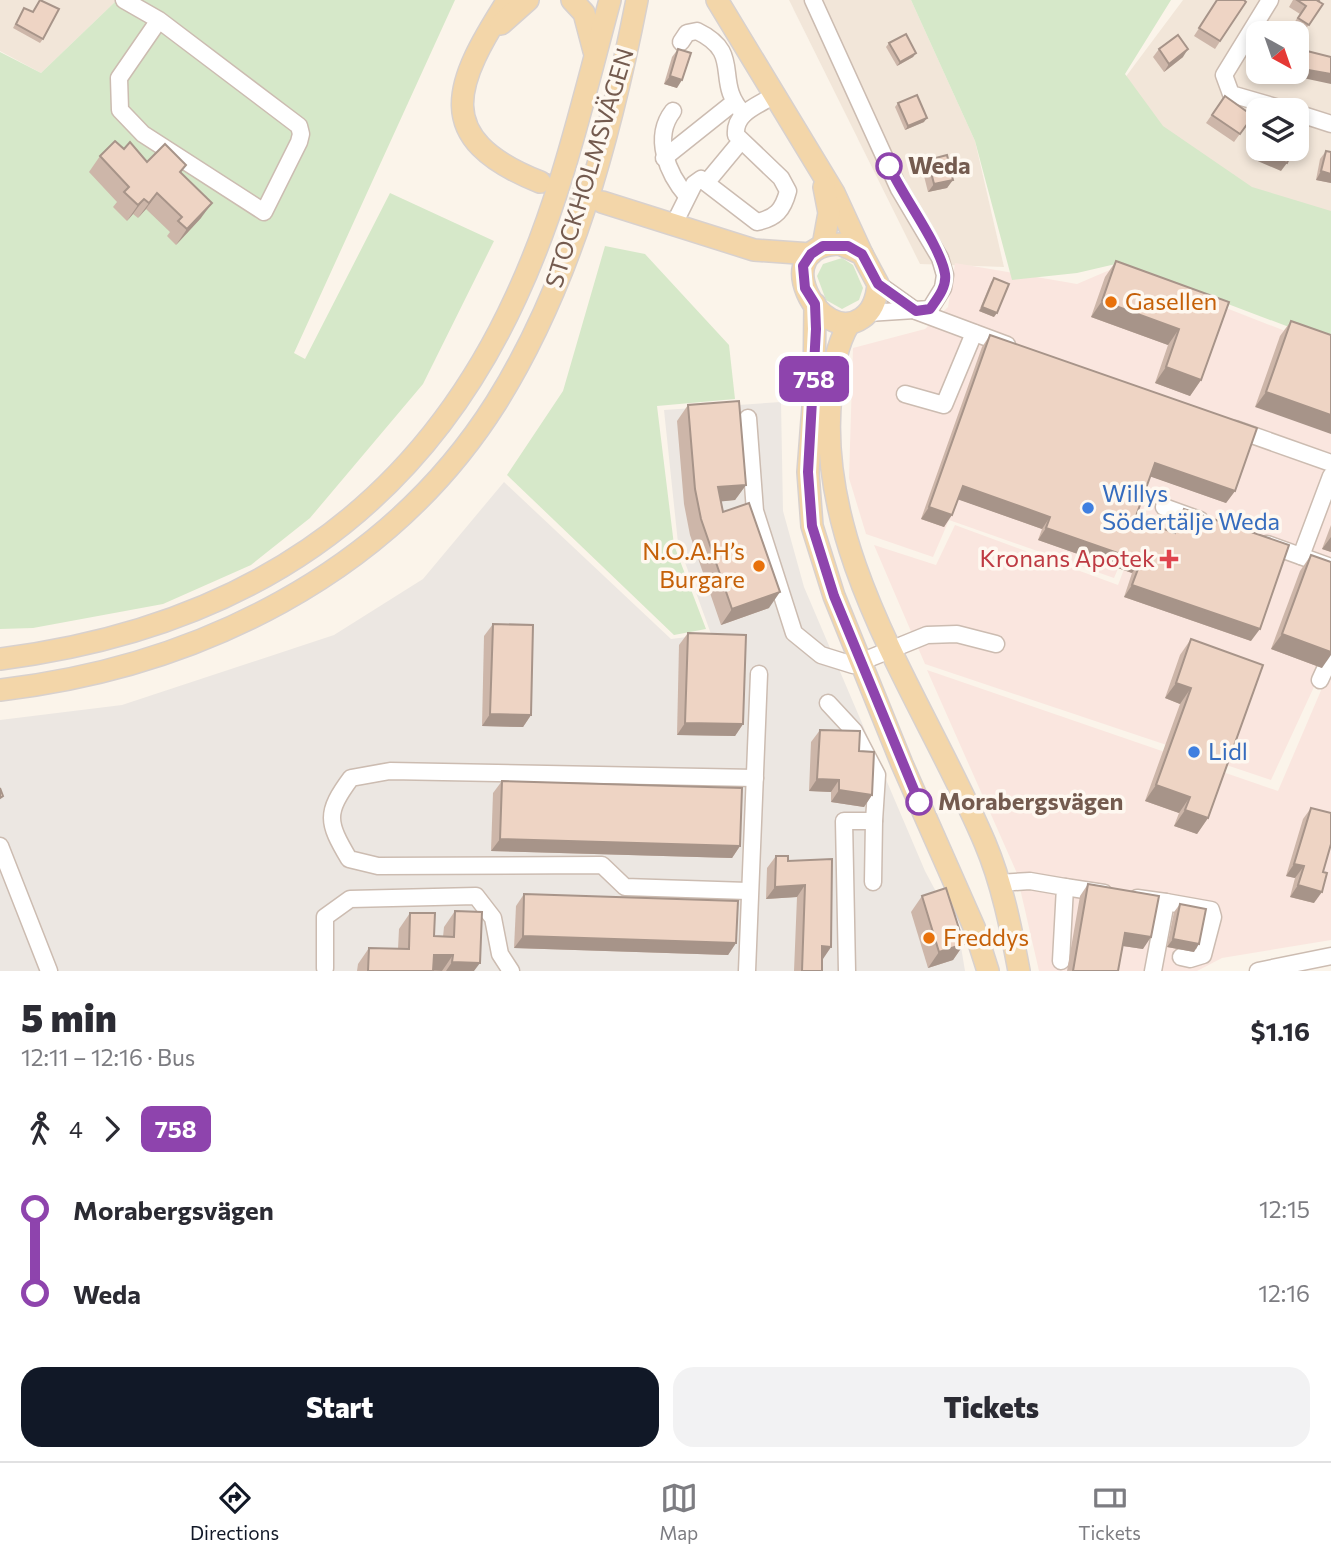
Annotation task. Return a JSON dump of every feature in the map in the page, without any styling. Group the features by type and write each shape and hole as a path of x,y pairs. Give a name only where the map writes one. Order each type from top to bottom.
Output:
{"main road":[{"path":"508,0 465,84 464,120 470,134 485,154 498,164 540,181"},
{"path":"485,41 528,0"},
{"path":"572,0 587,22 594,57"},
{"name":"STOCKHOLMSVÄGEN","path":"0,659 66,648 182,616 280,569 375,499 410,462 458,401 511,308 550,215 610,0"},
{"name":"STOCKHOLMSVÄGEN","path":"0,690 143,661 230,629 305,590 405,513 469,440 495,403 538,325 571,246 630,38 638,0"},
{"path":"630,38 654,0"},
{"path":"717,0 845,213 878,284 876,299 868,313 849,324 838,347 829,409 830,456 836,497 852,557 892,650 986,844 1020,971"},
{"path":"736,0 769,89"},
{"path":"802,280 803,266 817,250 829,212 822,178"},
{"path":"602,202 754,250 802,280 815,304 835,321 849,324"},
{"path":"754,250 817,250 848,246 862,254"},
{"path":"815,304 814,394 808,472 810,516 821,560 902,764 974,927 988,971"}],"street":[{"path":"124,0 159,20 299,125 299,142 264,212 143,134 120,110 119,78 159,20"},
{"path":"813,0 899,189 940,258 945,275 943,288 930,309 868,313"},
{"path":"1246,98 1231,94 1224,75 1270,0"},
{"path":"674,224 694,184 701,179 757,222 772,219 785,206 788,191 781,178 741,141 735,126 738,108 725,83 727,68 724,52 714,39 697,31 687,33 681,42"},
{"path":"664,158 769,89"},
{"path":"673,111 667,119 664,158 674,180 687,196"},
{"path":"1309,117 1331,124"},
{"path":"707,182 741,141"},
{"path":"878,284 916,311 1024,351"},
{"path":"905,394 944,405 974,333"},
{"path":"748,418 755,512 794,633 821,655 853,665 928,635 943,633 996,644"},
{"path":"1213,421 1331,463"},
{"path":"1301,556 1331,476"},
{"path":"1164,507 1214,525"},
{"path":"1251,538 1331,566"},
{"path":"1320,680 1331,656"},
{"path":"747,971 748,891 759,674"},
{"path":"828,703 854,731 877,775 873,882"},
{"path":"748,891 625,887 602,865 378,866 349,859 332,830 334,801 351,778 390,771 755,778"},
{"path":"847,971 844,821 874,821"},
{"path":"0,846 49,971"},
{"path":"998,883 1030,881 1211,910 1213,917 1203,955 1190,959 1181,957"},
{"path":"1060,961 1065,887"},
{"path":"325,968 326,917 351,898 476,896 493,918 500,954 511,971"},
{"path":"1153,971 1166,902"},
{"path":"1258,971 1331,956"}],"shaded area":[{"path":"0,0 117,0 41,73 0,51"},
{"path":"789,0 911,0 975,141 1004,267 920,264"},
{"path":"1183,0 1331,0 1331,270 1083,134"},
{"path":"955,263 1077,284 1119,266 1331,349 1331,566 1149,496 1114,578 949,520 933,557 866,534 849,478 853,348 925,329 948,307"},
{"path":"781,402 783,511 804,587 925,871 959,935 965,971 0,971 0,720 122,705 334,635 423,579 504,482 671,639 711,634 678,543 664,410"},
{"path":"1150,501 1331,571 1331,650 1271,780 925,664 874,545 936,565 955,525 1118,585"},
{"path":"1331,667 1331,940 1222,958 1197,971 1039,971 1016,871 927,670 1278,791"}],"green space":[{"path":"117,0 455,0 294,353 305,359 390,193 494,241 423,384 310,518 251,565 163,604 33,628 0,629 0,52 41,73"},
{"path":"911,0 1171,0 1125,74 1163,126 1252,187 1331,211 1331,343 1120,263 1077,273 1012,280 975,141"},
{"path":"605,246 645,254 729,345 735,399 657,406 674,545 706,629 674,635 507,475 563,391"},
{"path":"842,258 853,265 863,288 859,300 842,309 826,300 817,276 823,264"}],"building":[{"path":"40,0 59,9 43,39 16,24 24,8 33,12"},
{"path":"1217,0 1246,2 1220,41 1199,28"},
{"path":"1297,0 1319,0 1323,4 1309,25 1309,21 1298,18 1306,6"},
{"path":"906,34 916,53 900,62 889,43"},
{"path":"1178,35 1188,49 1169,64 1159,49"},
{"path":"678,49 691,53 682,80 670,76"},
{"path":"1309,52 1331,57 1331,74 1309,70"},
{"path":"917,95 927,118 908,126 898,103"},
{"path":"1225,96 1246,111 1246,126 1240,134 1212,115"},
{"path":"115,141 124,149 130,142 147,162 165,144 186,165 180,172 212,203 187,229 178,221 182,217 157,193 149,203 144,199 138,205 124,192 129,187 100,156"},
{"path":"1326,151 1331,152 1331,174 1321,171"},
{"path":"947,155 949,163 954,161 957,172 951,173 953,180 934,184 928,160"},
{"path":"1116,261 1229,302 1201,380 1166,367 1179,329 1102,301"},
{"path":"994,278 1009,284 997,313 982,307"},
{"path":"1291,321 1331,335 1331,415 1266,392"},
{"path":"990,335 1257,428 1235,491 1155,463 1135,519 1175,533 1184,509 1289,545 1260,629 1132,585 1141,561 1046,528 1050,517 963,486 952,515 929,507"},
{"path":"739,401 746,485 718,487 723,512 749,503 780,592 732,609 701,519 695,489 688,405"},
{"path":"1311,555 1331,562 1331,652 1282,634"},
{"path":"493,624 533,625 531,715 490,714"},
{"path":"688,633 746,635 743,724 685,723"},
{"name":"Lidl","path":"1191,639 1263,665 1208,818 1185,810 1190,797 1156,785 1191,688 1176,683"},
{"path":"820,730 860,731 859,751 874,752 872,795 839,790 839,780 817,779"},
{"path":"502,781 742,788 740,846 500,839"},
{"path":"1311,808 1331,813 1331,844 1323,872 1327,873 1322,892 1298,885 1304,866 1294,864"},
{"path":"776,856 788,856 788,861 832,859 831,947 822,946 822,971 802,971 805,885 775,887"},
{"path":"1088,884 1159,896 1151,937 1125,933 1118,971 1073,971"},
{"path":"946,888 964,944 939,952 922,896"},
{"path":"524,894 738,901 736,943 523,936"},
{"path":"1180,904 1206,909 1199,944 1173,939"},
{"path":"455,911 482,912 480,963 452,962 453,955 434,955 433,971 368,971 369,948 409,949 410,913 435,913 434,936 454,937"}],"tunnel":[{"path":"542,182 602,202"}],"bus line":[{"name":"758","path":"889,166 899,189 940,258 945,275 943,288 930,309 916,311 888,294 878,284 867,261 855,249 831,244 817,249 806,259 802,280 815,304 816,329 808,472 809,506 821,560 834,596 919,802"}],"place":[{"name":"Weda","path":"889,166"},
{"name":"Gasellen","path":"1111,302"},
{"name":"Willys Södertälje Weda","path":"1088,508"},
{"name":"Kronans Apotek","path":"1169,559"},
{"name":"N.O.A.H’s Burgare","path":"759,566"},
{"name":"Lidl","path":"1194,752"},
{"name":"Morabergsvägen","path":"919,802"},
{"name":"Freddys","path":"929,938"}]}
